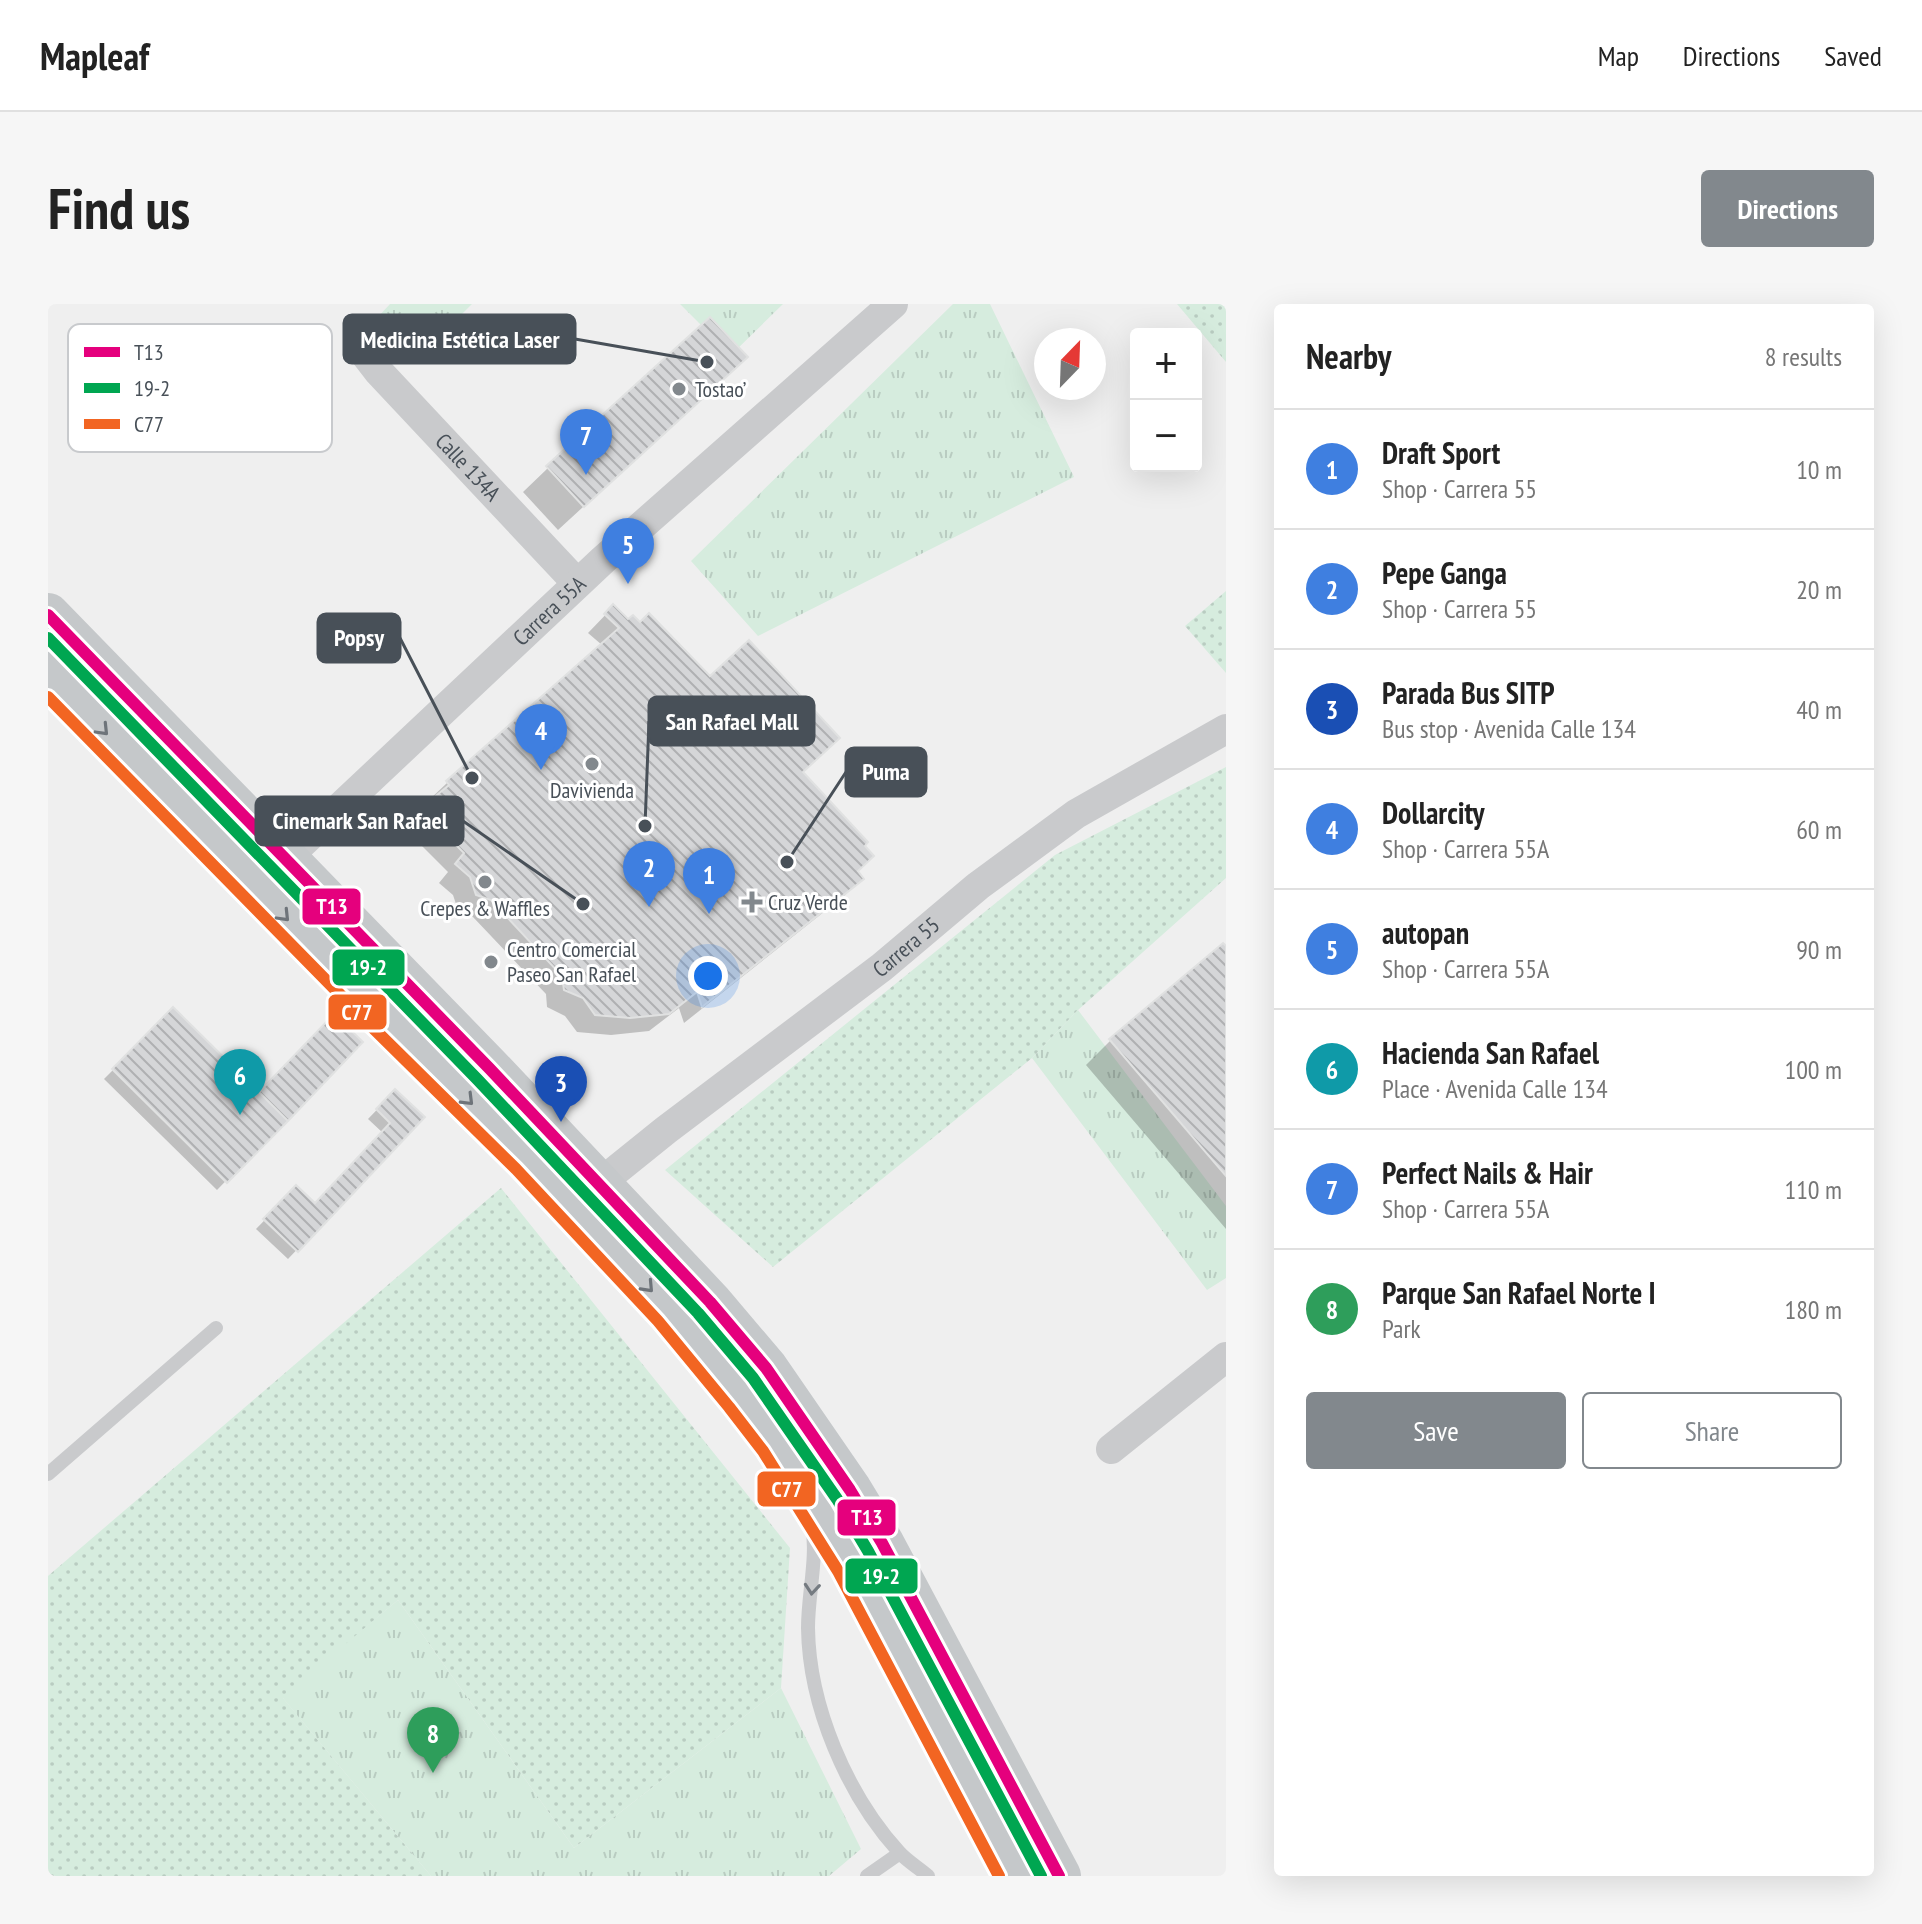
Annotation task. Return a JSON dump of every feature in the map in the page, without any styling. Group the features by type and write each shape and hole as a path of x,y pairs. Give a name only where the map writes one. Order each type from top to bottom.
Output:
{"main road":[{"path":"48,615 478,1057 710,1302 766,1368 817,1439 888,1554 1059,1876"},
{"path":"48,674 379,1012 527,1158 670,1310 768,1430 852,1563 1017,1876"}],"street":[{"name":"Carrera 55A","path":"284,860 577,583 893,304"},
{"name":"Calle 134A","path":"362,350 379,372 577,583"},
{"name":"Carrera 55","path":"599,1184 882,967 978,886 1076,814 1226,729"},
{"path":"1111,1449 1226,1357"}],"lane":[{"path":"48,1474 216,1328"},
{"path":"804,1484 813,1529 808,1627 813,1682 828,1736 865,1804 900,1853 928,1876"},
{"path":"867,1876 900,1853"}],"green space":[{"path":"390,304 472,304 416,360 376,319"},
{"path":"680,304 783,304 731,355"},
{"path":"953,304 990,304 1074,477 758,636 691,561"},
{"path":"1177,304 1226,304 1226,362 1202,334 1202,328 1197,328"},
{"path":"1226,591 1226,673 1185,626"},
{"path":"1226,767 1226,878 1078,1010 1032,1058 773,1267 665,1170 1055,855"},
{"path":"1078,1010 1226,1206 1226,1278 1207,1290 1032,1058"},
{"path":"501,1188 790,1548 781,1688 574,1848 398,1600 283,1698 431,1876 48,1876 48,1576"},
{"path":"398,1600 574,1848 781,1688 861,1849 829,1876 431,1876 282,1697"}],"building":[{"path":"710,317 748,357 584,507 546,466"},
{"path":"613,604 628,619 633,615 640,622 649,613 710,676 749,640 840,738 803,772 868,842 865,846 874,856 858,871 864,879 702,1007 697,992 669,1014 630,1018 595,1015 583,998 564,990 562,976 491,900 476,895 470,877 455,864 464,853 420,809 449,785 446,781 619,628 604,614"},
{"path":"1223,943 1226,946 1226,1176 1109,1039"},
{"path":"173,1007 288,1121 227,1183 112,1069"},
{"path":"334,1014 363,1042 288,1121 259,1092"},
{"path":"395,1089 425,1117 298,1252 263,1219 296,1185 315,1203 390,1123 376,1109"}],"transit line":[{"name":"T13","path":"48,615 489,1068 710,1302 766,1368 850,1490 882,1543 1059,1876"},
{"name":"19-2","path":"48,638 477,1079 698,1313 753,1378 837,1499 868,1551 1041,1876"},
{"name":"C77","path":"48,697 516,1169 658,1321 729,1407 763,1451 838,1571 999,1876"}],"place":[{"name":"Medicina Estética Laser","path":"707,362"},
{"name":"Tostao’","path":"679,389"},
{"name":"Perfect Nails & Hair","path":"586,475"},
{"name":"autopan","path":"628,584"},
{"name":"Davivienda","path":"592,764"},
{"name":"Dollarcity","path":"541,770"},
{"name":"Popsy","path":"472,778"},
{"name":"San Rafael Mall","path":"645,826"},
{"name":"Puma","path":"787,862"},
{"name":"Crepes & Waffles","path":"485,882"},
{"name":"Cruz Verde","path":"752,902"},
{"name":"Cinemark San Rafael","path":"583,904"},
{"name":"Pepe Ganga","path":"649,907"},
{"name":"Draft Sport","path":"709,914"},
{"name":"Centro Comercial Paseo San Rafael","path":"491,962"},
{"name":"Hacienda San Rafael","path":"240,1115"},
{"name":"Parada Bus SITP","path":"561,1122"},
{"name":"Parque San Rafael Norte I","path":"433,1773"}]}
